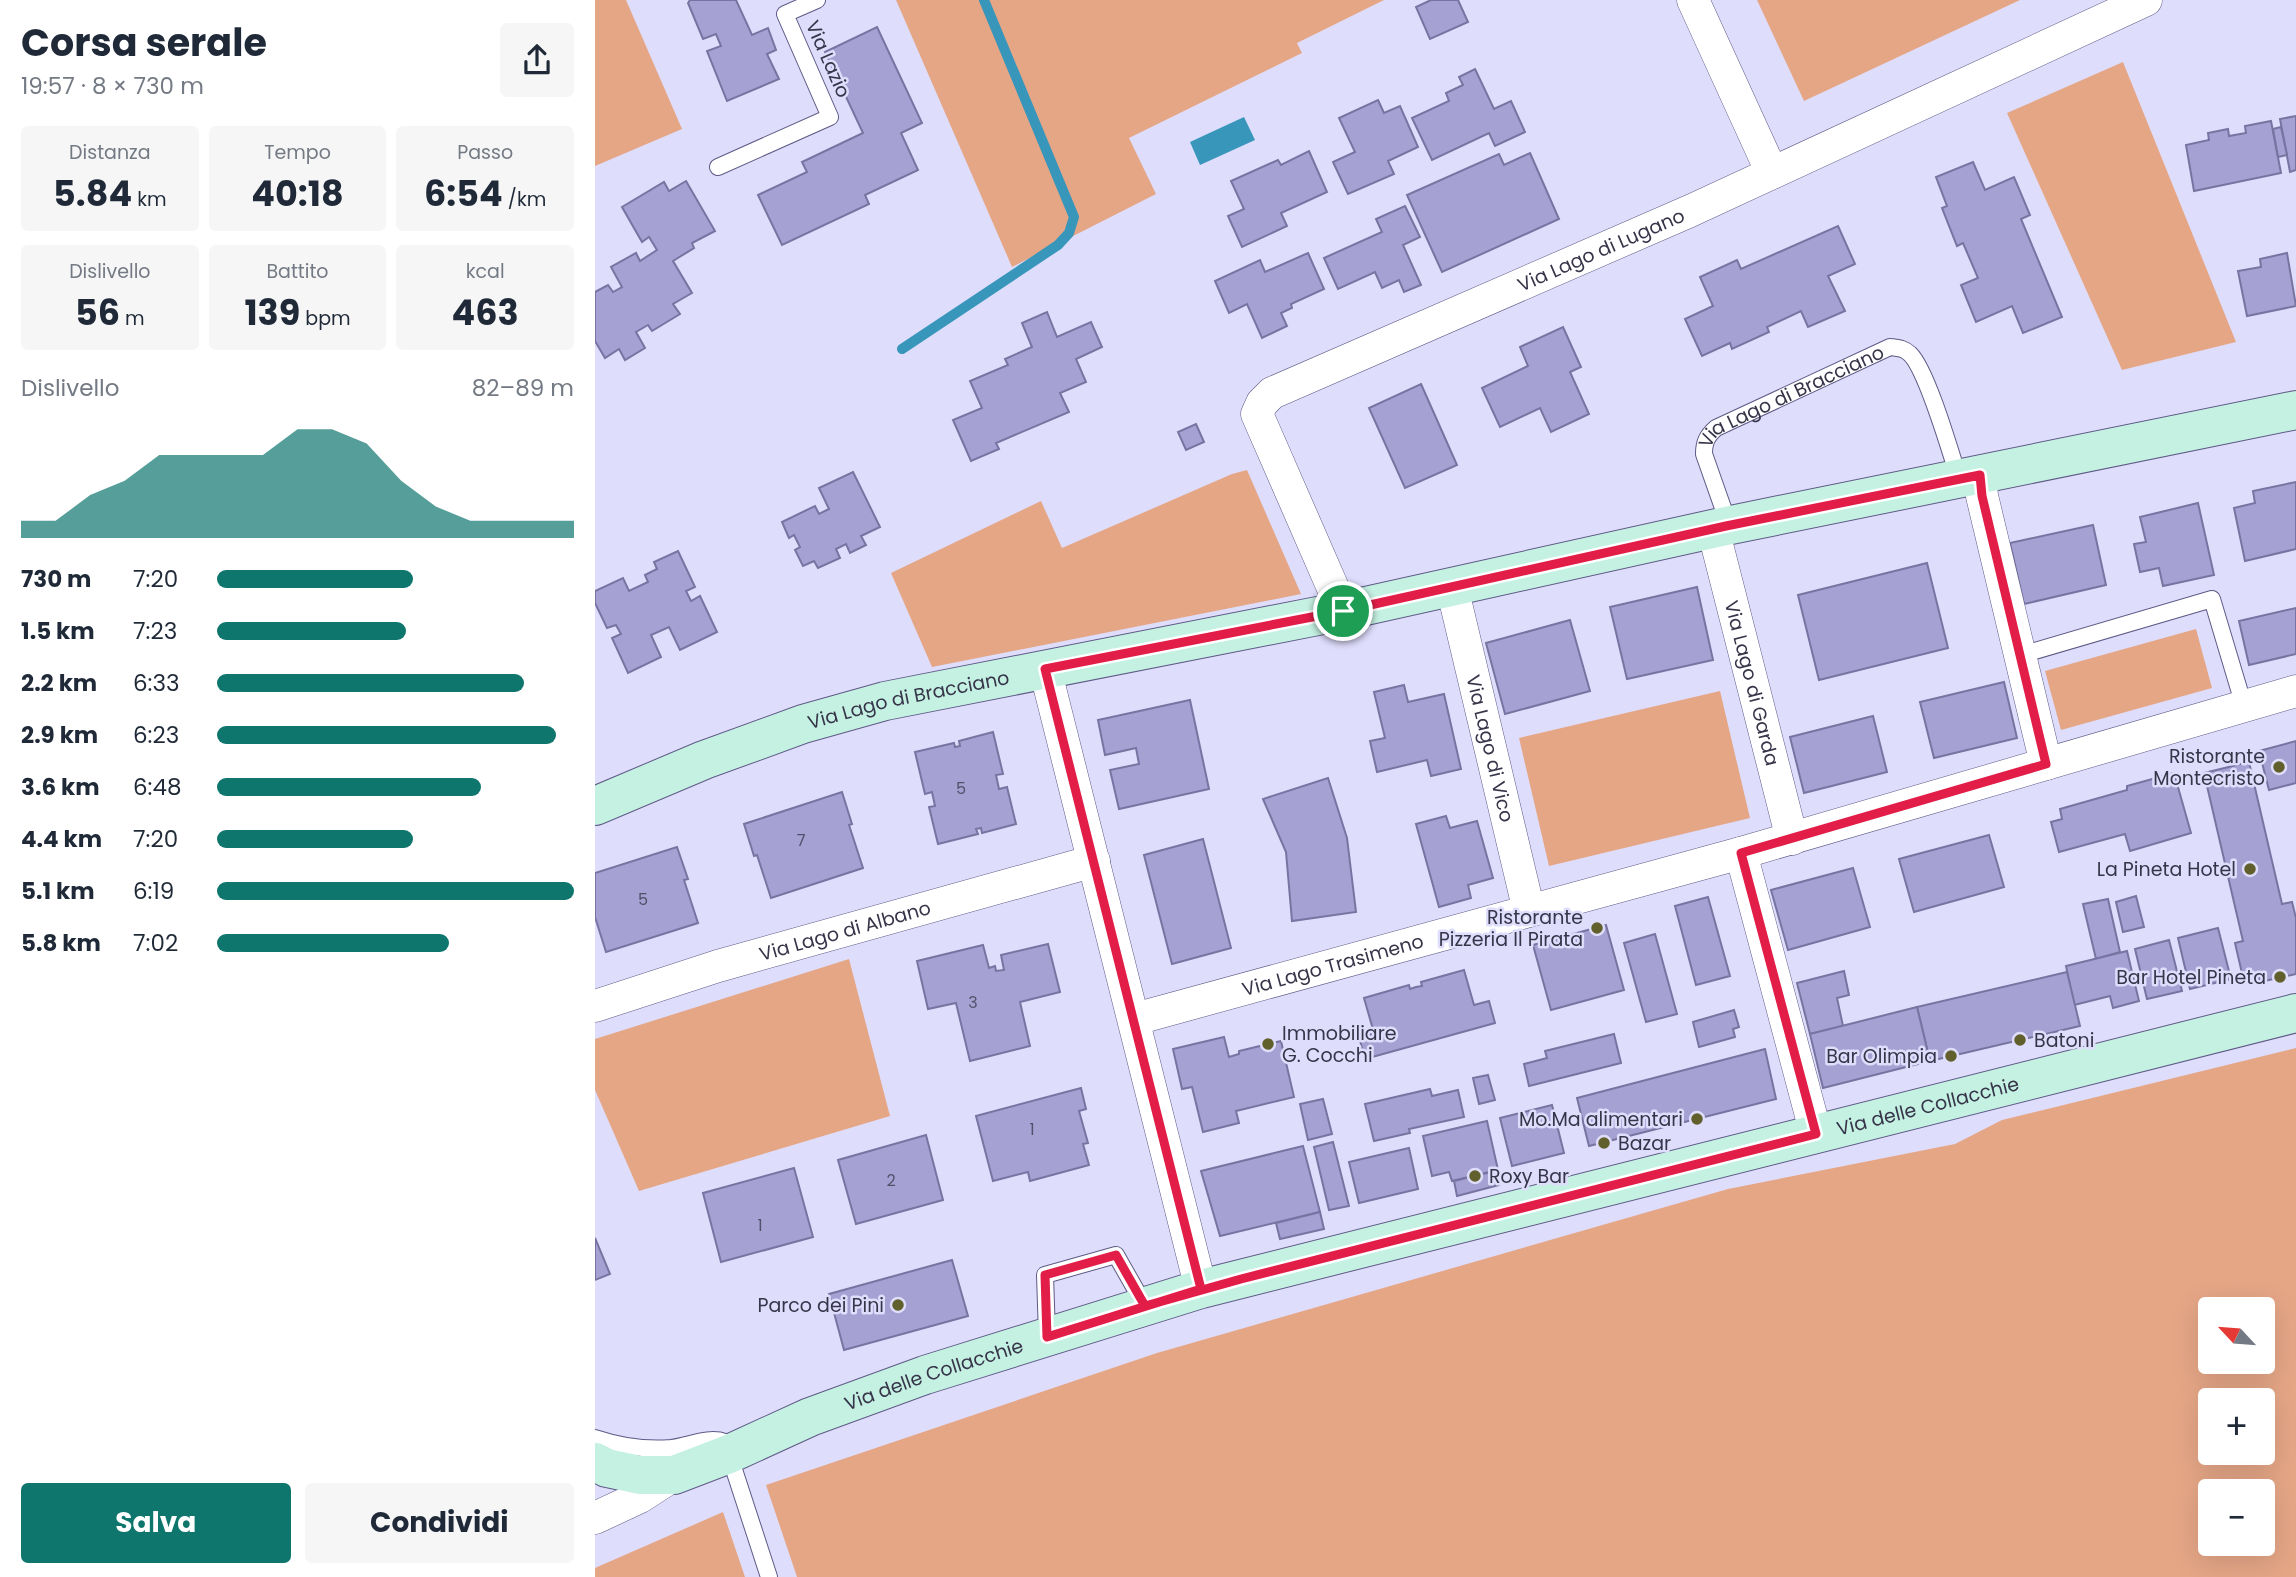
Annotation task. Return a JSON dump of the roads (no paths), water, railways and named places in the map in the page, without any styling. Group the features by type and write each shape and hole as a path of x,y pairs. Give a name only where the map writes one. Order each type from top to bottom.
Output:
{"main road":[{"name":"Via Lago di Bracciano","path":"595,806 704,760 803,724 885,701 1343,611 1720,527 2296,410"},
{"name":"Via delle Collacchie","path":"595,1462 631,1474 674,1475 810,1418 925,1375 1201,1289 2296,1013"}],"street":[{"path":"1693,0 1772,173"},
{"name":"Via Lago di Lugano","path":"1343,611 1257,414 1262,403 1272,394 1690,211 2145,0"},
{"path":"1969,477 1982,496 2046,764"},
{"name":"Via Lago di Garda","path":"1720,527 1792,839"},
{"name":"Via Lago di Vico","path":"1452,587 1529,911"},
{"path":"1045,669 1201,1289"},
{"name":"Via Lago Trasimeno","path":"1135,1019 1792,839 2296,691"},
{"path":"1741,853 1816,1134"},
{"name":"Via Lago di Albano","path":"595,1006 718,966 1094,861"},
{"path":"595,1518 640,1497 674,1475"}],"lane":[{"name":"Via Lazio","path":"719,167 831,117 785,14 817,0"},
{"name":"Via Lago di Bracciano","path":"1720,527 1723,508 1704,454 1709,434 1716,428 1890,347 1901,348 1910,353 1917,362 1942,426 1969,477"},
{"path":"2021,655 2212,599 2244,706"},
{"path":"1047,1337 1045,1275 1116,1255 1145,1306"},
{"path":"595,1438 643,1448 672,1448 716,1439 725,1442 769,1577"}],"water":[{"path":"1244,117 1255,140 1200,165 1190,142"}],"waterway":[{"path":"902,349 1058,245 1069,233 1074,217 984,0"}],"place":[{"name":"Ristorante Montecristo","path":"2279,767"},
{"name":"La Pineta Hotel","path":"2250,869"},
{"name":"Ristorante Pizzeria Il Pirata","path":"1597,928"},
{"name":"Bar Hotel Pineta","path":"2280,977"},
{"name":"Batoni","path":"2020,1040"},
{"name":"Immobiliare G. Cocchi","path":"1268,1044"},
{"name":"Bar Olimpia","path":"1951,1056"},
{"name":"Mo.Ma alimentari","path":"1697,1119"},
{"name":"Bazar","path":"1604,1143"},
{"name":"Roxy Bar","path":"1475,1176"},
{"name":"Parco dei Pini","path":"898,1305"}]}
